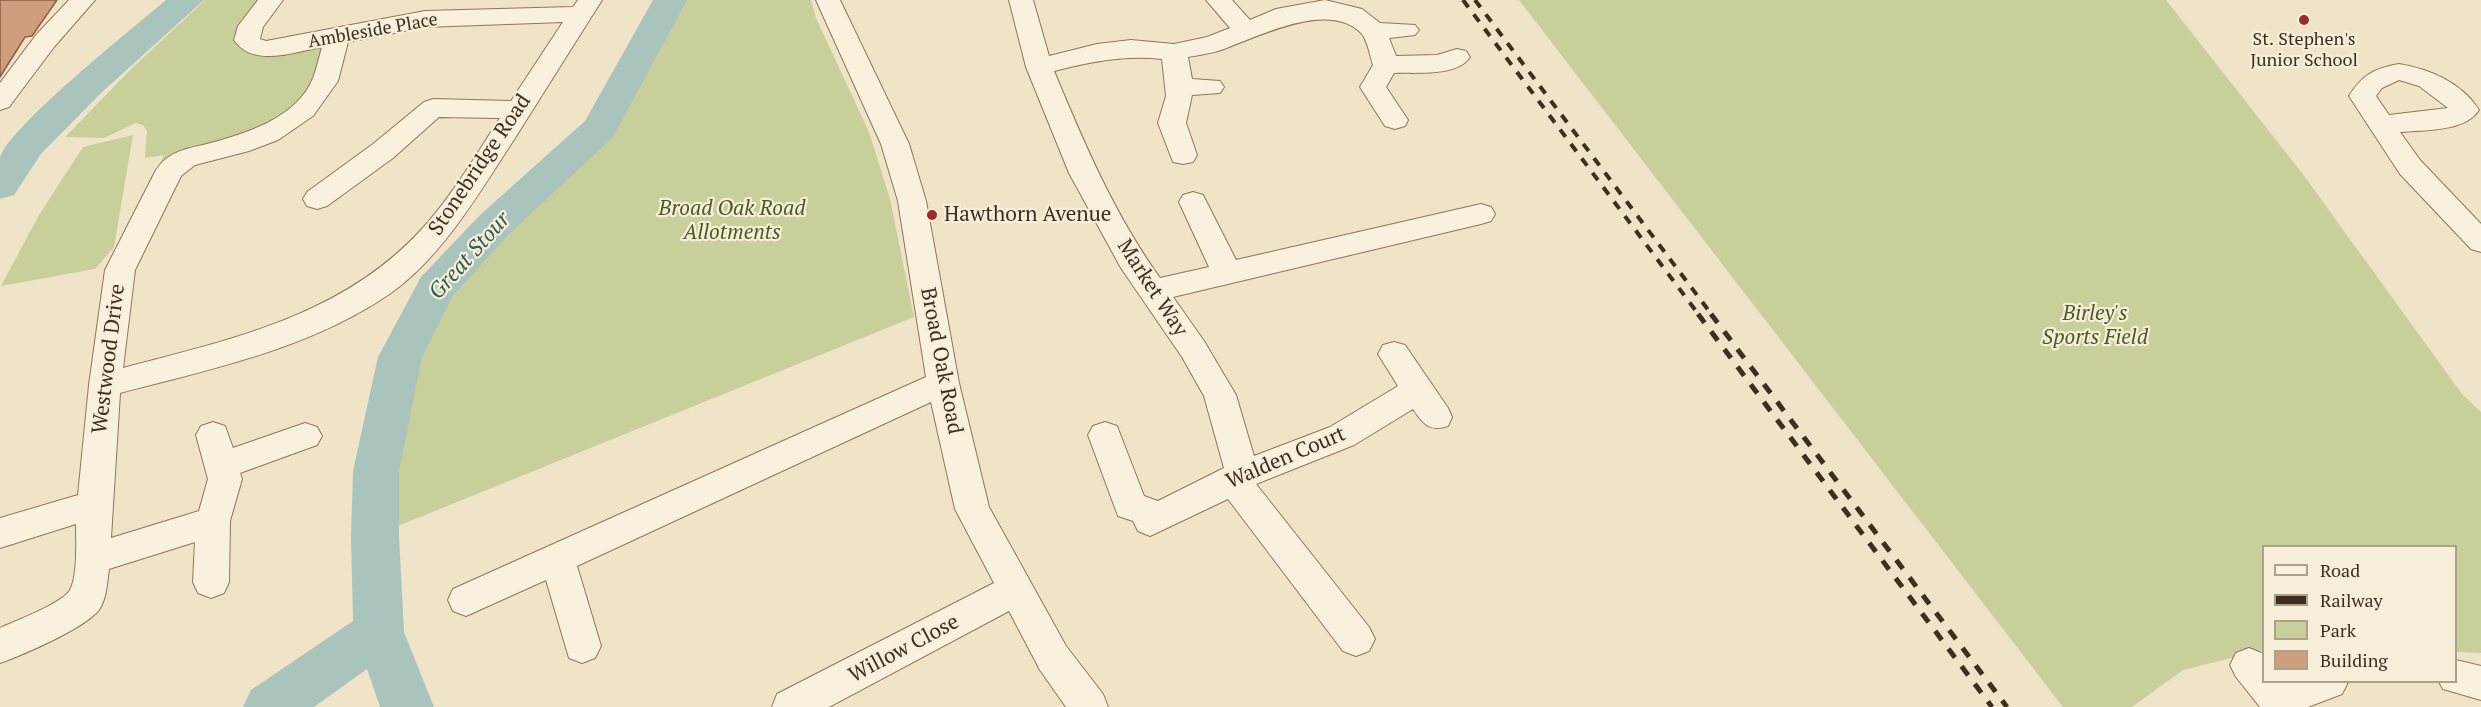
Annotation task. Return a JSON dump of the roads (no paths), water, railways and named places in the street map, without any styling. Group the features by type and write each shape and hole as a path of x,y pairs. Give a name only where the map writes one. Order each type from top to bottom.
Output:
{"street":[{"path":"0,101 45,41 83,0"},
{"name":"Ambleside Place","path":"271,0 251,26 248,40 252,46 273,48 425,19 585,7"},
{"name":"Broad Oak Road","path":"828,0 895,144 912,201 943,383 972,509 1053,658 1089,707"},
{"name":"Market Way","path":"1021,0 1039,66 1083,173 1131,260 1193,349 1220,394 1238,477"},
{"path":"1218,0 1246,30"},
{"path":"1039,66 1097,52 1131,48 1174,52 1214,44 1285,14 1322,3 1353,14 1374,31 1386,66"},
{"name":"Stonebridge Road","path":"105,385 211,357 299,328 344,307 382,284 432,237 585,7"},
{"path":"1374,31 1406,30"},
{"name":"Westwood Drive","path":"0,646 74,610 87,597 93,559 94,504 105,385 120,270 165,168 186,158 239,145 268,134 304,110 325,81 337,37"},
{"path":"1174,52 1180,87 1179,107 1172,123 1183,155"},
{"path":"1386,66 1440,63 1457,57"},
{"path":"1386,66 1373,87 1395,120"},
{"path":"1180,87 1211,87"},
{"path":"348,201 306,198 383,151 433,108 518,110"},
{"path":"2382,125 2410,167 2481,242"},
{"path":"1193,202 1227,272"},
{"path":"1152,291 1481,214"},
{"name":"Walden Court","path":"1105,435 1130,506 1155,518 1238,477 1427,404 1394,354"},
{"path":"466,600 943,383"},
{"path":"211,582 213,520 225,479 217,450 305,436"},
{"path":"1238,477 1356,639"},
{"path":"0,533 94,504"},
{"path":"93,559 213,520"},
{"path":"558,560 582,646"},
{"name":"Willow Close","path":"791,707 1016,589"},
{"path":"2249,665 2262,681"},
{"path":"2457,677 2481,683"},
{"path":"2264,683 2281,704 2325,683"}],"waterway":[{"name":"Great Stour","path":"0,186 28,145 88,85 187,0"},
{"name":"Great Stour","path":"379,632 375,536 376,471 400,357 436,288 494,225 600,128 632,65 670,0"},
{"name":"Great Stour","path":"270,707 379,632"},
{"name":"Great Stour","path":"379,632 407,707"}],"railway":[{"path":"1463,0 1699,315"},
{"path":"1475,0 1712,315"},
{"path":"1698,314 1992,707"},
{"path":"1711,314 2007,707"}],"place":[{"name":"St. Stephen's Junior School","path":"2304,20"},
{"name":"Hawthorn Avenue","path":"932,215"}],"park label":[{"name":"Broad Oak Road Allotments","path":"732,221"},
{"name":"Birley's Sports Field","path":"2095,326"}]}
